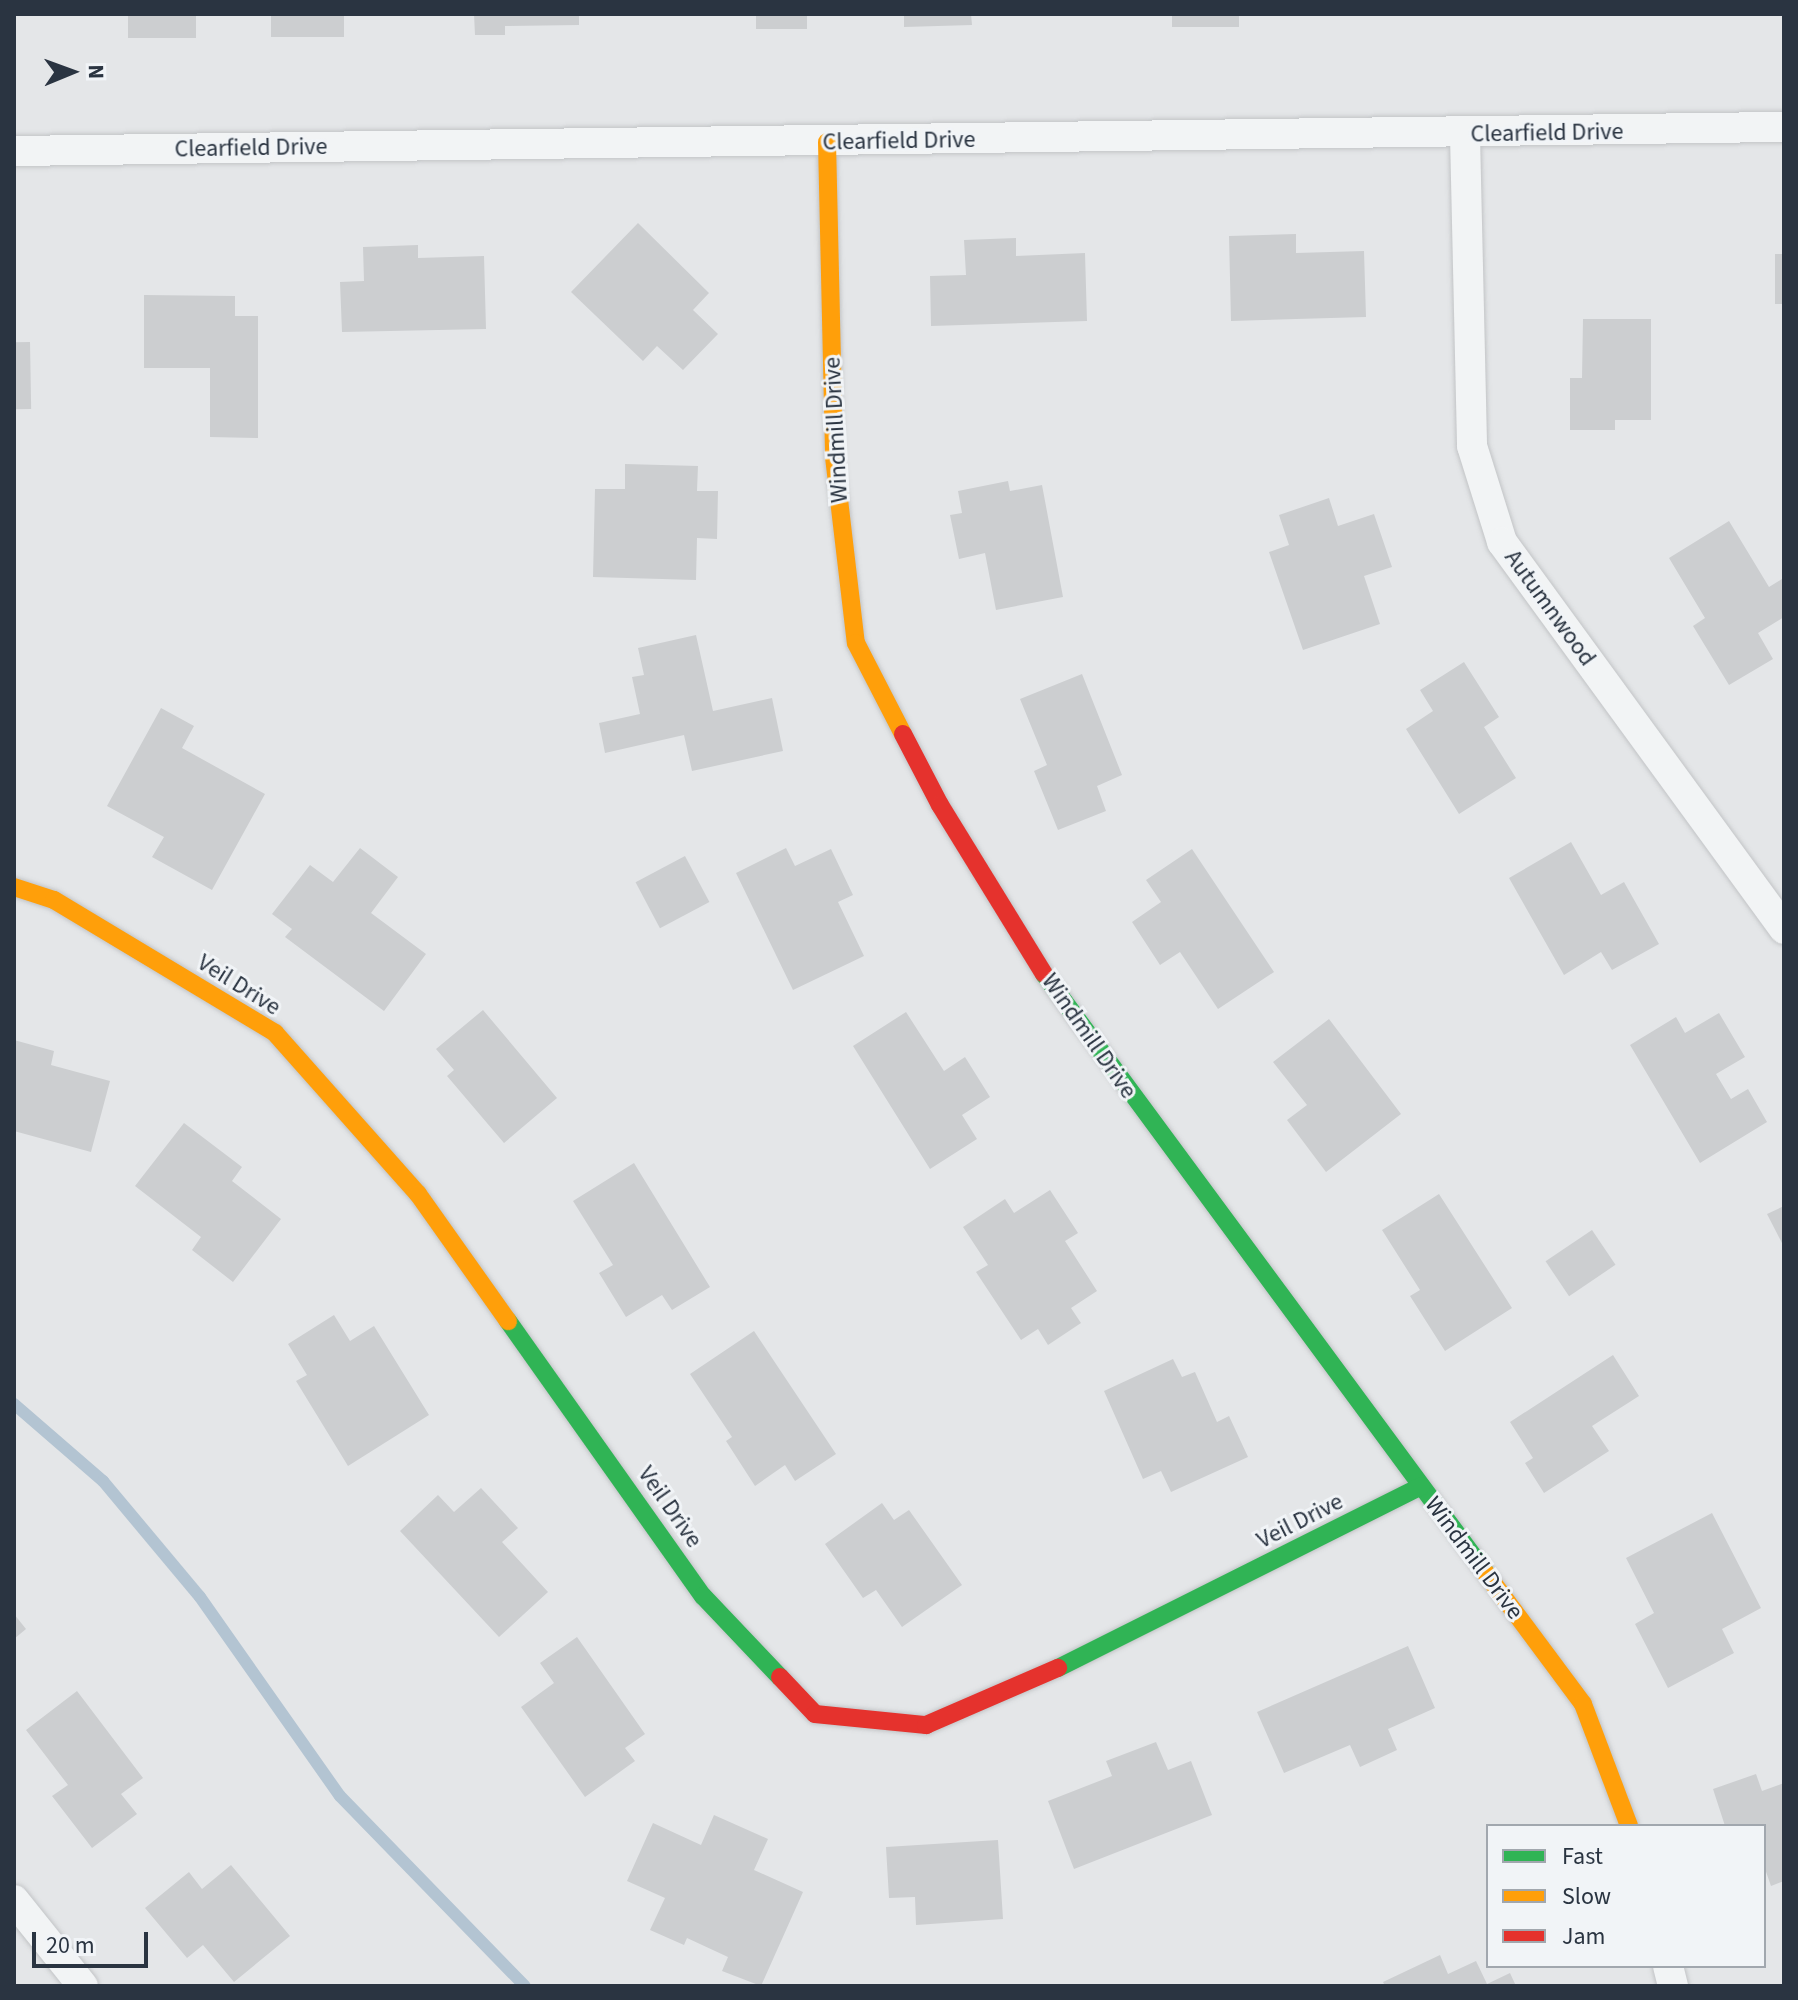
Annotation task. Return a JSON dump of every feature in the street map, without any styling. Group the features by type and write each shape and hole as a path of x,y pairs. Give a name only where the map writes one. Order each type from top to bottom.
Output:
{"street":[{"name":"Clearfield Drive","path":"14,151 1465,135 1784,127"},
{"name":"Autumnwood","path":"1465,135 1472,446 1502,542 1784,929"},
{"name":"Windmill Drive","path":"827,142 834,457 856,643 940,805 1062,1003 1583,1704 1628,1824"},
{"name":"Veil Drive","path":"14,887 54,900 275,1033 418,1194 703,1596 815,1714 926,1725 1123,1639 1421,1486"},
{"path":"14,1900 83,1986"}],"building":[{"path":"128,14 196,14 196,38 128,38"},
{"path":"271,14 344,14 344,37 271,37"},
{"path":"474,14 579,14 579,25 505,26 505,35 475,35"},
{"path":"756,14 807,14 807,29 756,29"},
{"path":"904,14 971,14 972,25 904,27"},
{"path":"1172,14 1239,14 1239,27 1172,27"},
{"path":"638,223 709,293 693,310 718,334 683,370 657,346 643,361 571,292"},
{"path":"1296,234 1296,253 1364,251 1366,317 1231,321 1229,236"},
{"path":"1016,238 1016,256 1085,253 1087,321 931,326 930,276 966,275 964,240"},
{"path":"418,245 418,258 484,256 486,329 342,332 340,282 364,281 363,247"},
{"path":"1775,254 1784,254 1784,304 1775,304"},
{"path":"144,295 235,296 235,316 258,316 258,438 210,437 210,368 144,368"},
{"path":"1583,319 1651,319 1651,420 1615,420 1615,430 1570,430 1570,378 1582,378"},
{"path":"14,342 30,342 31,409 15,409"},
{"path":"625,464 698,466 697,491 718,491 717,539 697,538 696,580 593,577 595,489 625,489"},
{"path":"1008,481 1010,491 1042,485 1063,597 996,610 985,553 959,559 950,515 962,513 958,491"},
{"path":"1329,498 1338,526 1374,514 1392,567 1364,576 1380,624 1303,650 1269,552 1289,545 1279,515"},
{"path":"1729,521 1769,587 1782,579 1784,617 1758,633 1773,659 1729,685 1693,626 1705,618 1669,558"},
{"path":"696,635 713,711 772,698 783,751 692,771 684,735 605,753 599,723 640,714 632,677 644,675 638,648"},
{"path":"1464,662 1499,717 1484,727 1516,778 1459,814 1406,729 1433,711 1420,690"},
{"path":"1082,674 1122,775 1097,786 1106,811 1058,830 1034,771 1047,765 1020,699"},
{"path":"161,708 194,726 182,748 265,794 212,890 152,857 164,837 107,806"},
{"path":"1571,842 1601,895 1624,882 1659,944 1612,970 1601,952 1564,975 1509,878"},
{"path":"360,848 398,877 371,913 426,954 384,1011 285,937 292,929 272,914 310,865 333,882"},
{"path":"786,848 795,866 831,849 853,895 838,902 864,956 793,990 736,873"},
{"path":"1192,849 1274,972 1218,1009 1180,952 1160,965 1132,922 1161,902 1146,880"},
{"path":"685,856 709,902 660,928 636,882"},
{"path":"483,1010 557,1098 504,1143 447,1076 454,1070 436,1049"},
{"path":"906,1012 944,1071 965,1057 990,1097 962,1115 977,1139 930,1169 853,1046"},
{"path":"1719,1013 1745,1057 1716,1074 1731,1099 1748,1089 1767,1122 1700,1163 1630,1045 1676,1017 1685,1033"},
{"path":"1329,1019 1401,1114 1326,1172 1287,1120 1307,1105 1273,1062"},
{"path":"14,1040 54,1051 51,1065 110,1081 91,1152 14,1131"},
{"path":"184,1123 242,1167 232,1181 281,1219 233,1282 192,1250 201,1237 135,1186"},
{"path":"634,1163 710,1287 672,1310 662,1295 626,1317 599,1273 613,1265 573,1201"},
{"path":"1050,1190 1078,1233 1065,1241 1097,1291 1071,1308 1081,1323 1048,1345 1038,1329 1021,1340 976,1272 988,1265 963,1227 1005,1199 1014,1213"},
{"path":"1439,1194 1512,1308 1445,1351 1410,1296 1420,1290 1382,1230"},
{"path":"1784,1206 1784,1247 1767,1214"},
{"path":"1592,1230 1615,1265 1569,1296 1546,1261"},
{"path":"334,1315 350,1341 374,1326 429,1415 348,1466 296,1381 307,1375 288,1344"},
{"path":"754,1331 836,1454 795,1481 785,1465 755,1486 726,1441 732,1437 690,1374"},
{"path":"1613,1355 1639,1396 1592,1426 1609,1451 1544,1493 1525,1463 1533,1458 1510,1422"},
{"path":"1173,1359 1182,1377 1195,1372 1217,1422 1229,1416 1248,1457 1171,1492 1161,1471 1143,1479 1104,1391"},
{"path":"481,1488 518,1528 502,1542 548,1592 499,1637 400,1531 438,1495 454,1512"},
{"path":"882,1503 894,1520 909,1510 962,1585 902,1627 876,1590 863,1598 825,1544"},
{"path":"1712,1513 1761,1608 1722,1629 1734,1653 1668,1688 1635,1624 1654,1613 1626,1558"},
{"path":"14,1614 26,1629 14,1639"},
{"path":"577,1637 645,1734 625,1748 635,1761 585,1797 521,1707 554,1683 540,1663"},
{"path":"1408,1646 1435,1708 1388,1729 1397,1750 1360,1767 1350,1745 1284,1773 1257,1712"},
{"path":"77,1691 143,1778 121,1794 137,1814 92,1848 52,1796 68,1785 26,1730"},
{"path":"1156,1742 1168,1770 1191,1761 1212,1815 1074,1869 1048,1801 1112,1776 1106,1761"},
{"path":"1756,1774 1762,1791 1784,1783 1784,1881 1771,1886 1766,1872 1766,1824 1724,1824 1713,1789"},
{"path":"714,1815 768,1839 754,1870 803,1892 761,1986 722,1971 728,1957 687,1938 684,1945 650,1930 665,1898 627,1881 653,1823 701,1845"},
{"path":"998,1840 1003,1919 916,1925 915,1897 889,1898 886,1847"},
{"path":"231,1865 290,1936 234,1982 203,1945 187,1958 145,1908 189,1872 202,1889"},
{"path":"1440,1955 1448,1974 1476,1961 1487,1984 1510,1973 1516,1986 1385,1986 1383,1982"}],"waterway":[{"path":"14,1404 103,1481 200,1597 340,1796 525,1986"}],"traffic: fast":[{"path":"1044,974 1485,1572"},
{"path":"508,1321 703,1596 780,1677"},
{"path":"1058,1668 1421,1486"}],"traffic: slow":[{"path":"827,142 834,457 856,643 903,734"},
{"path":"14,887 54,900 275,1033 418,1194 508,1321"},
{"path":"1485,1572 1583,1704 1628,1824"}],"traffic: jam":[{"path":"903,734 940,805 1044,974"},
{"path":"780,1677 815,1714 926,1725 1058,1668"}]}
